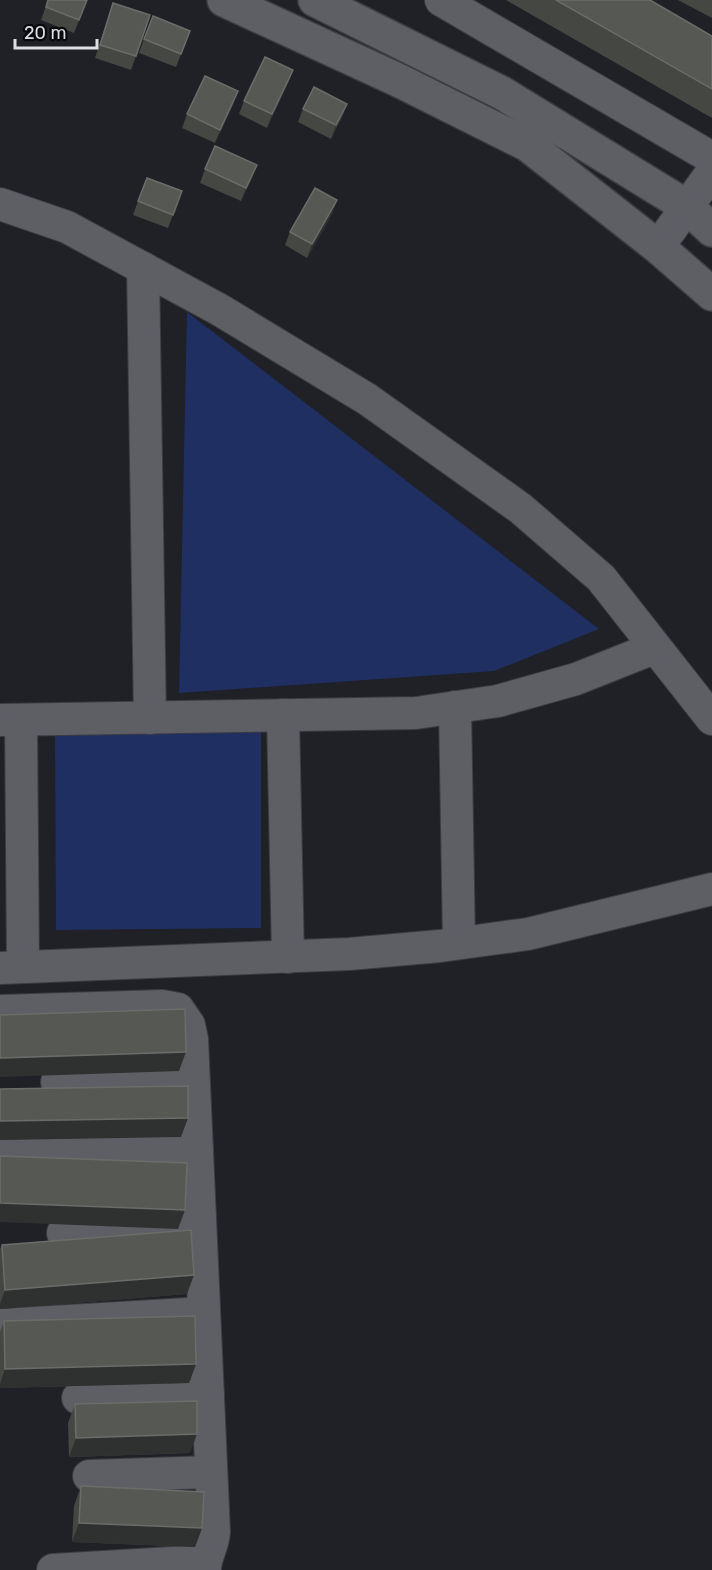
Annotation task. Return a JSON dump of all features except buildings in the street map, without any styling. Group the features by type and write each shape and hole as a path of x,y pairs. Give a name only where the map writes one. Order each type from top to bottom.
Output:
{"street":[{"path":"224,0 400,81 528,145 658,247 712,294"},
{"path":"315,0 502,93 686,206 712,230"},
{"path":"441,0 712,158"},
{"path":"658,247 712,172"},
{"path":"0,204 67,227 220,310 367,399 520,508 601,578 712,719"},
{"path":"143,268 150,718"},
{"path":"654,648 576,679 498,701 416,713 10,720 12,968 349,954 459,943 528,934 712,889"},
{"path":"455,707 459,943"},
{"path":"283,715 288,957"},
{"path":"0,1011 162,1006 178,1010 189,1025 197,1149 213,1546 205,1566 53,1570"},
{"path":"57,1082 193,1078"},
{"path":"0,1156 197,1149"},
{"path":"63,1233 200,1229"},
{"path":"0,1325 204,1313"},
{"path":"78,1398 208,1395"},
{"path":"89,1476 211,1472"}],"shaded area":[{"path":"187,312 599,629 494,671 179,693"},
{"path":"261,732 261,928 56,930 55,733"}]}
